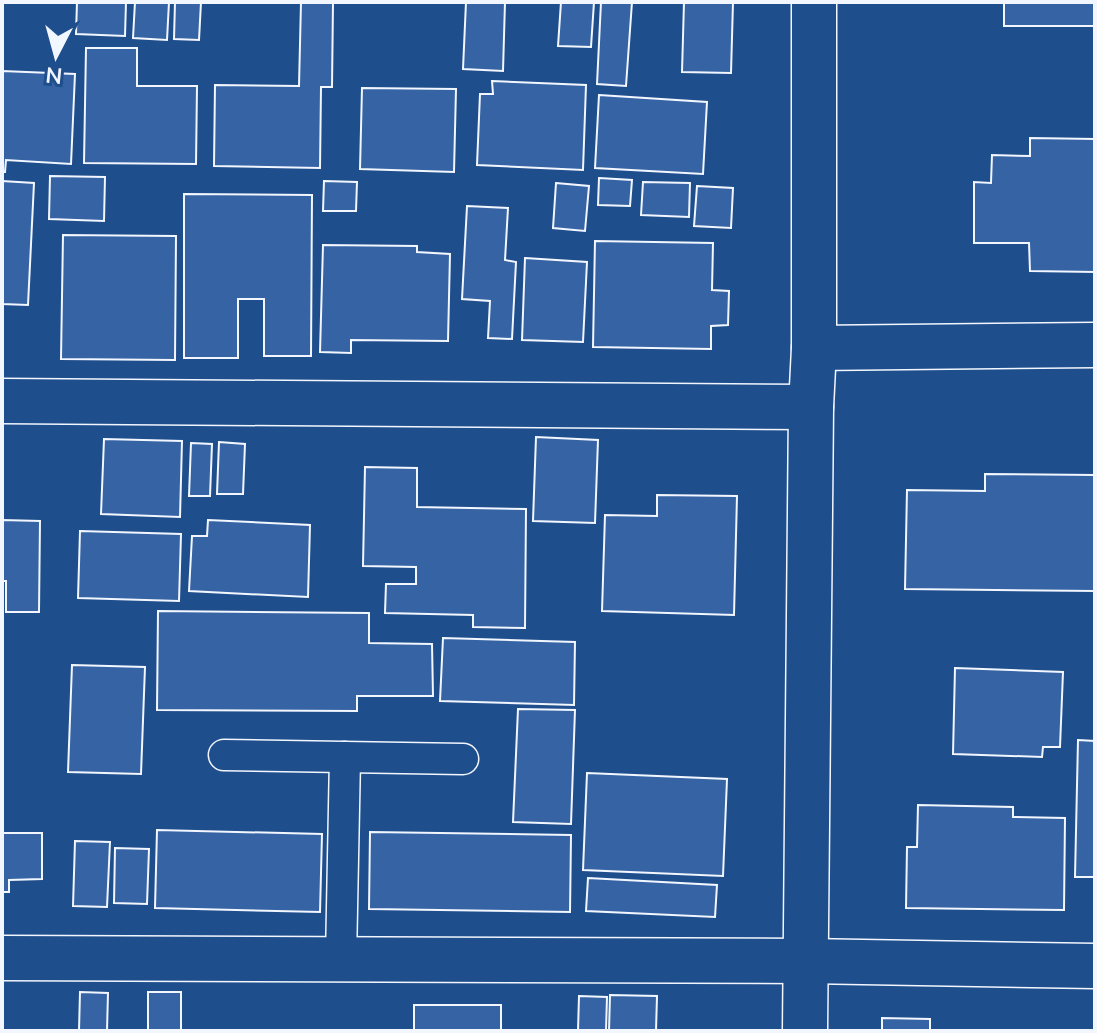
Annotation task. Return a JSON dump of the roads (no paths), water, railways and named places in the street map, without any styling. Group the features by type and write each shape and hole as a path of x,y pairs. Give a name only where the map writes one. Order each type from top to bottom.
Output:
{"street":[{"path":"805,1031 814,348 814,2"},
{"path":"814,348 1095,345"},
{"path":"2,401 811,407"},
{"path":"2,958 806,961 1095,966"}],"lane":[{"path":"224,755 463,759"},
{"path":"341,959 345,757"}]}
